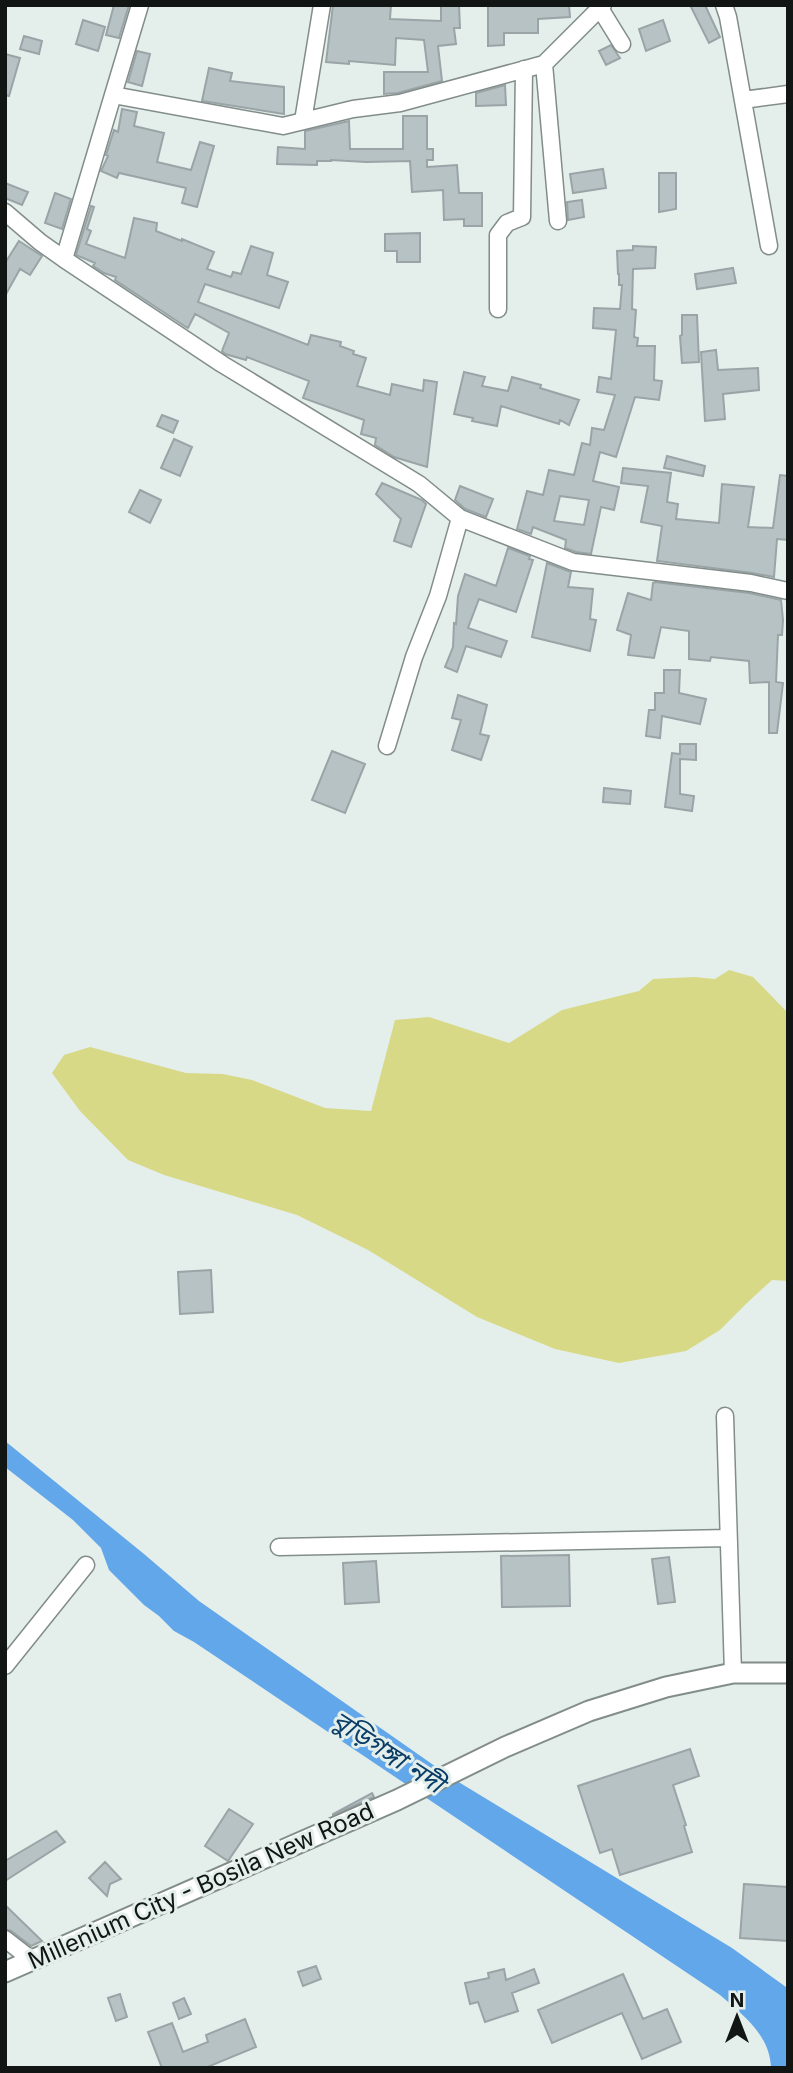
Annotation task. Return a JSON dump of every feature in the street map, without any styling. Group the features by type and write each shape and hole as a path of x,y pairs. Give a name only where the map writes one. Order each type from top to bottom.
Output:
{"street":[{"path":"64,258 140,5"},
{"path":"303,121 322,5"},
{"path":"724,5 769,246"},
{"path":"113,95 283,126 353,109 400,103 544,64 602,7 622,44"},
{"path":"544,64 558,221"},
{"path":"498,309 498,235 507,223 522,217 524,69"},
{"path":"743,100 788,94"},
{"path":"5,212 40,242 222,364 419,484 460,518 573,562 751,583 788,591"},
{"path":"387,746 414,657 438,596 460,518"},
{"path":"725,1416 733,1673"},
{"path":"279,1547 728,1538"},
{"path":"5,1666 86,1565"},
{"name":"Millenium City - Bosila New Road","path":"5,1972 397,1800 505,1747 590,1711 666,1687 733,1673 788,1673"},
{"path":"5,1939 32,1960"}],"green space":[{"path":"729,970 753,977 788,1013 788,1281 772,1280 720,1330 686,1351 619,1363 555,1349 477,1317 368,1250 297,1215 164,1175 128,1160 80,1111 52,1073 64,1055 90,1047 186,1073 223,1074 252,1080 325,1108 371,1111 395,1020 429,1017 509,1043 562,1010 639,991 653,979 715,979"}],"water":[{"name":"বুড়িগঙ্গা নদী","path":"5,1441 199,1601 452,1778 732,1948 786,1987 788,2068 771,2068 766,2045 754,2027 720,1995 174,1631 109,1570 101,1548 73,1520 5,1467"}],"building":[{"path":"114,5 129,5 119,38 106,35"},
{"path":"333,5 391,5 390,19 441,21 441,5 459,5 460,28 454,28 456,44 438,46 442,81 384,94 384,72 428,72 424,40 396,38 395,65 326,62"},
{"path":"488,5 569,5 570,17 538,19 538,33 504,33 504,45 488,46"},
{"path":"690,5 705,5 720,37 709,43"},
{"path":"83,20 105,27 98,51 76,44"},
{"path":"663,20 670,41 646,51 639,29"},
{"path":"24,36 42,41 39,54 20,49"},
{"path":"611,45 620,58 606,65 599,51"},
{"path":"137,51 150,54 142,86 128,82"},
{"path":"5,54 20,58 9,96 5,95"},
{"path":"209,68 232,73 230,81 284,87 284,114 202,101"},
{"path":"505,85 506,105 476,106 476,93"},
{"path":"122,109 137,112 134,126 164,133 157,162 191,170 200,142 214,146 197,207 182,203 186,188 119,173 117,178 101,171 108,156 106,155 114,130 118,132"},
{"path":"403,116 427,116 427,149 433,149 433,160 427,160 427,167 457,165 459,193 482,193 482,226 464,226 464,219 444,220 443,190 412,192 410,161 331,160 317,161 317,165 277,164 278,147 305,149 305,131 349,121 350,149 403,149"},
{"path":"603,169 606,188 573,193 570,174"},
{"path":"659,173 676,173 676,209 659,212"},
{"path":"5,183 28,192 22,205 5,198"},
{"path":"55,193 71,199 62,229 45,223"},
{"path":"582,200 584,217 568,220 567,202"},
{"path":"91,206 94,207 87,229 91,231 86,244 125,258 134,218 157,223 156,231 214,252 207,269 231,277 233,272 241,274 251,246 273,253 267,275 288,282 279,308 205,284 198,302 308,345 311,335 341,342 340,346 366,358 357,386 390,395 392,384 423,391 424,380 437,382 427,467 394,457 375,445 376,438 361,434 364,420 303,398 309,381 247,357 246,360 225,354 222,351 229,333 195,314 188,328 186,327 115,280 116,277 93,266 95,263 76,255"},
{"path":"420,233 420,262 397,262 397,251 385,251 385,234"},
{"path":"19,241 42,256 30,275 20,269 5,296 5,263"},
{"path":"633,246 656,247 655,268 633,269 632,309 636,310 634,337 638,338 637,346 655,346 654,380 662,381 659,400 635,397 616,457 600,452 593,481 619,487 614,510 601,507 591,554 576,552 565,548 566,540 533,527 531,534 517,529 527,491 543,495 549,470 574,475 582,443 590,445 592,428 604,430 615,395 597,392 599,377 611,379 616,330 593,328 594,308 620,309 622,285 619,285 617,251 633,250","holes":["560,496 589,500 584,525 554,521"]},
{"path":"733,268 736,283 697,289 695,274"},
{"path":"682,315 697,315 699,362 682,363"},
{"path":"716,350 718,370 758,368 759,390 723,394 725,419 705,421 701,352"},
{"path":"464,372 485,377 482,386 508,391 512,377 579,400 569,425 560,420 559,424 501,406 497,426 472,421 473,418 454,414"},
{"path":"162,415 178,421 173,433 157,426"},
{"path":"174,439 192,447 180,476 161,468"},
{"path":"667,456 705,466 703,476 664,468"},
{"path":"623,468 671,473 667,502 678,504 676,519 719,523 722,484 754,487 748,527 773,528 780,475 788,476 788,540 777,539 774,577 657,561 662,526 641,522 648,486 621,483"},
{"path":"382,483 426,504 411,547 394,541 401,519 376,494"},
{"path":"460,486 493,499 486,517 465,509 455,500"},
{"path":"140,490 161,500 150,523 129,512"},
{"path":"508,548 530,556 529,559 533,560 516,612 479,599 468,628 507,641 501,657 466,646 457,672 445,667 453,647 458,596 465,574 496,586"},
{"path":"547,563 571,572 568,587 593,589 590,619 596,620 590,651 532,637"},
{"path":"655,582 749,593 781,600 783,620 782,635 778,635 776,682 783,683 777,733 769,733 769,682 750,683 749,661 711,657 710,661 689,659 689,631 661,627 654,658 628,655 631,635 617,630 628,593 651,600"},
{"path":"664,670 680,670 679,693 706,699 700,724 662,716 660,738 646,736 649,710 655,710 655,693 664,693"},
{"path":"458,695 487,705 480,734 489,736 481,760 452,750 461,720 452,718"},
{"path":"680,744 696,744 696,760 680,759 680,794 694,796 692,811 665,807 672,753 680,754"},
{"path":"332,751 365,764 345,813 312,800"},
{"path":"604,788 631,791 630,804 603,802"},
{"path":"211,1270 213,1312 180,1314 178,1272"},
{"path":"569,1555 570,1606 502,1607 501,1556"},
{"path":"669,1557 675,1602 658,1604 652,1559"},
{"path":"376,1561 379,1602 345,1604 343,1563"},
{"path":"690,1749 699,1776 673,1785 692,1852 620,1875 612,1849 600,1853 578,1786"},
{"path":"372,1793 374,1797 333,1815 333,1814"},
{"path":"229,1809 253,1824 228,1861 205,1846"},
{"path":"56,1831 65,1842 5,1881 5,1861"},
{"path":"105,1862 121,1879 110,1884 107,1896 89,1878"},
{"path":"744,1884 788,1887 788,1941 740,1938"},
{"path":"5,1905 42,1941 31,1946 5,1929"},
{"path":"316,1966 321,1979 303,1986 298,1972"},
{"path":"504,1969 506,1980 534,1969 539,1983 512,1993 518,2011 485,2022 478,2002 470,2004 465,1983 489,1978 488,1973"},
{"path":"623,1974 643,2019 667,2009 681,2042 642,2059 622,2013 552,2043 538,2010"},
{"path":"120,1994 127,2017 116,2021 108,1998"},
{"path":"184,1998 191,2014 179,2019 173,2003"},
{"path":"245,2019 256,2047 205,2068 162,2068 148,2032 172,2023 183,2052 208,2042 206,2035"}]}
